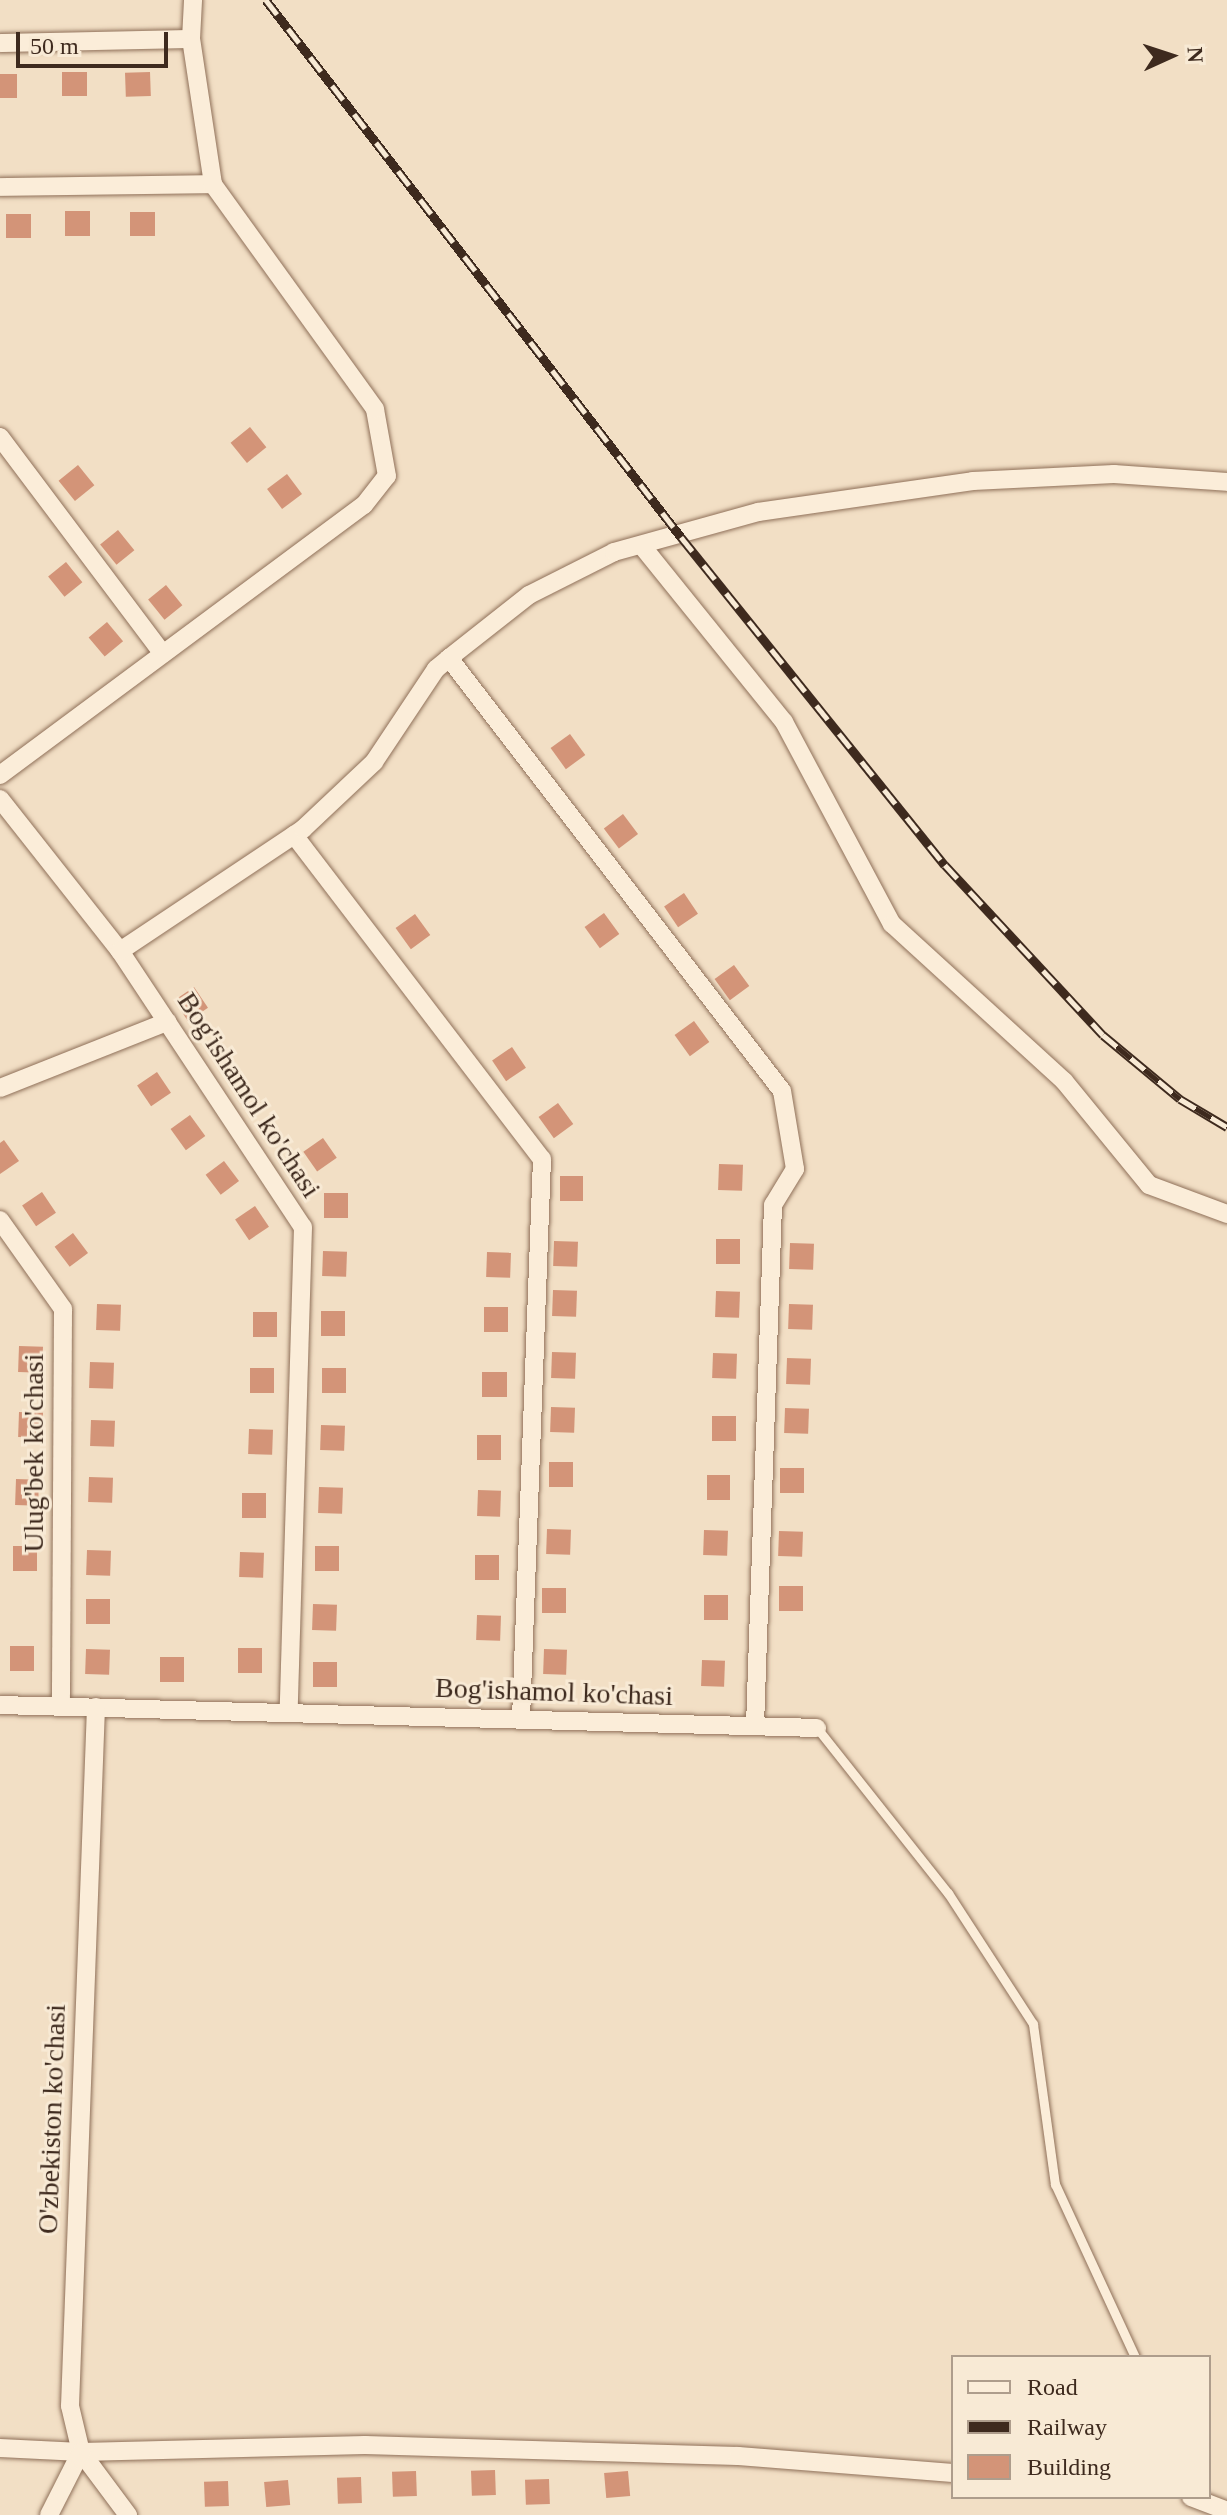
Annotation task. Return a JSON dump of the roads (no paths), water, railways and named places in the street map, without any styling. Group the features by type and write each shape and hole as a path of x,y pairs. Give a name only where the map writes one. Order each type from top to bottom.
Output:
{"street":[{"path":"0,775 364,505 387,476 375,409 213,184 191,39 193,0"},
{"path":"0,43 191,39"},
{"path":"0,187 213,184"},
{"path":"0,437 163,654"},
{"path":"120,951 294,835 374,762 436,669 449,658 529,595 614,552 758,512 973,481 1114,474 1227,482"},
{"path":"642,546 784,722 892,924 1064,1081 1149,1185 1227,1214"},
{"path":"449,658 782,1091 795,1169 773,1205 755,1726"},
{"name":"Bog'ishamol ko'chasi","path":"0,799 120,951 303,1227 289,1713"},
{"path":"294,835 542,1159 521,1719"},
{"path":"0,1088 167,1022"},
{"name":"Ulug'bek ko'chasi","path":"0,1220 63,1309 61,1706"},
{"name":"Bog'ishamol ko'chasi","path":"0,1705 817,1728"},
{"name":"O'zbekiston ko'chasi","path":"96,1707 70,2406 81,2452 128,2515"},
{"path":"0,2448 81,2452 365,2445 738,2456 951,2473"},
{"path":"49,2515 81,2452"},
{"path":"1196,2499 1227,2511"}],"lane":[{"path":"817,1728 948,1893 1033,2024 1055,2184 1134,2355"}],"railway":[{"path":"266,0 681,537 945,865 1103,1035 1180,1099 1227,1127"}]}
